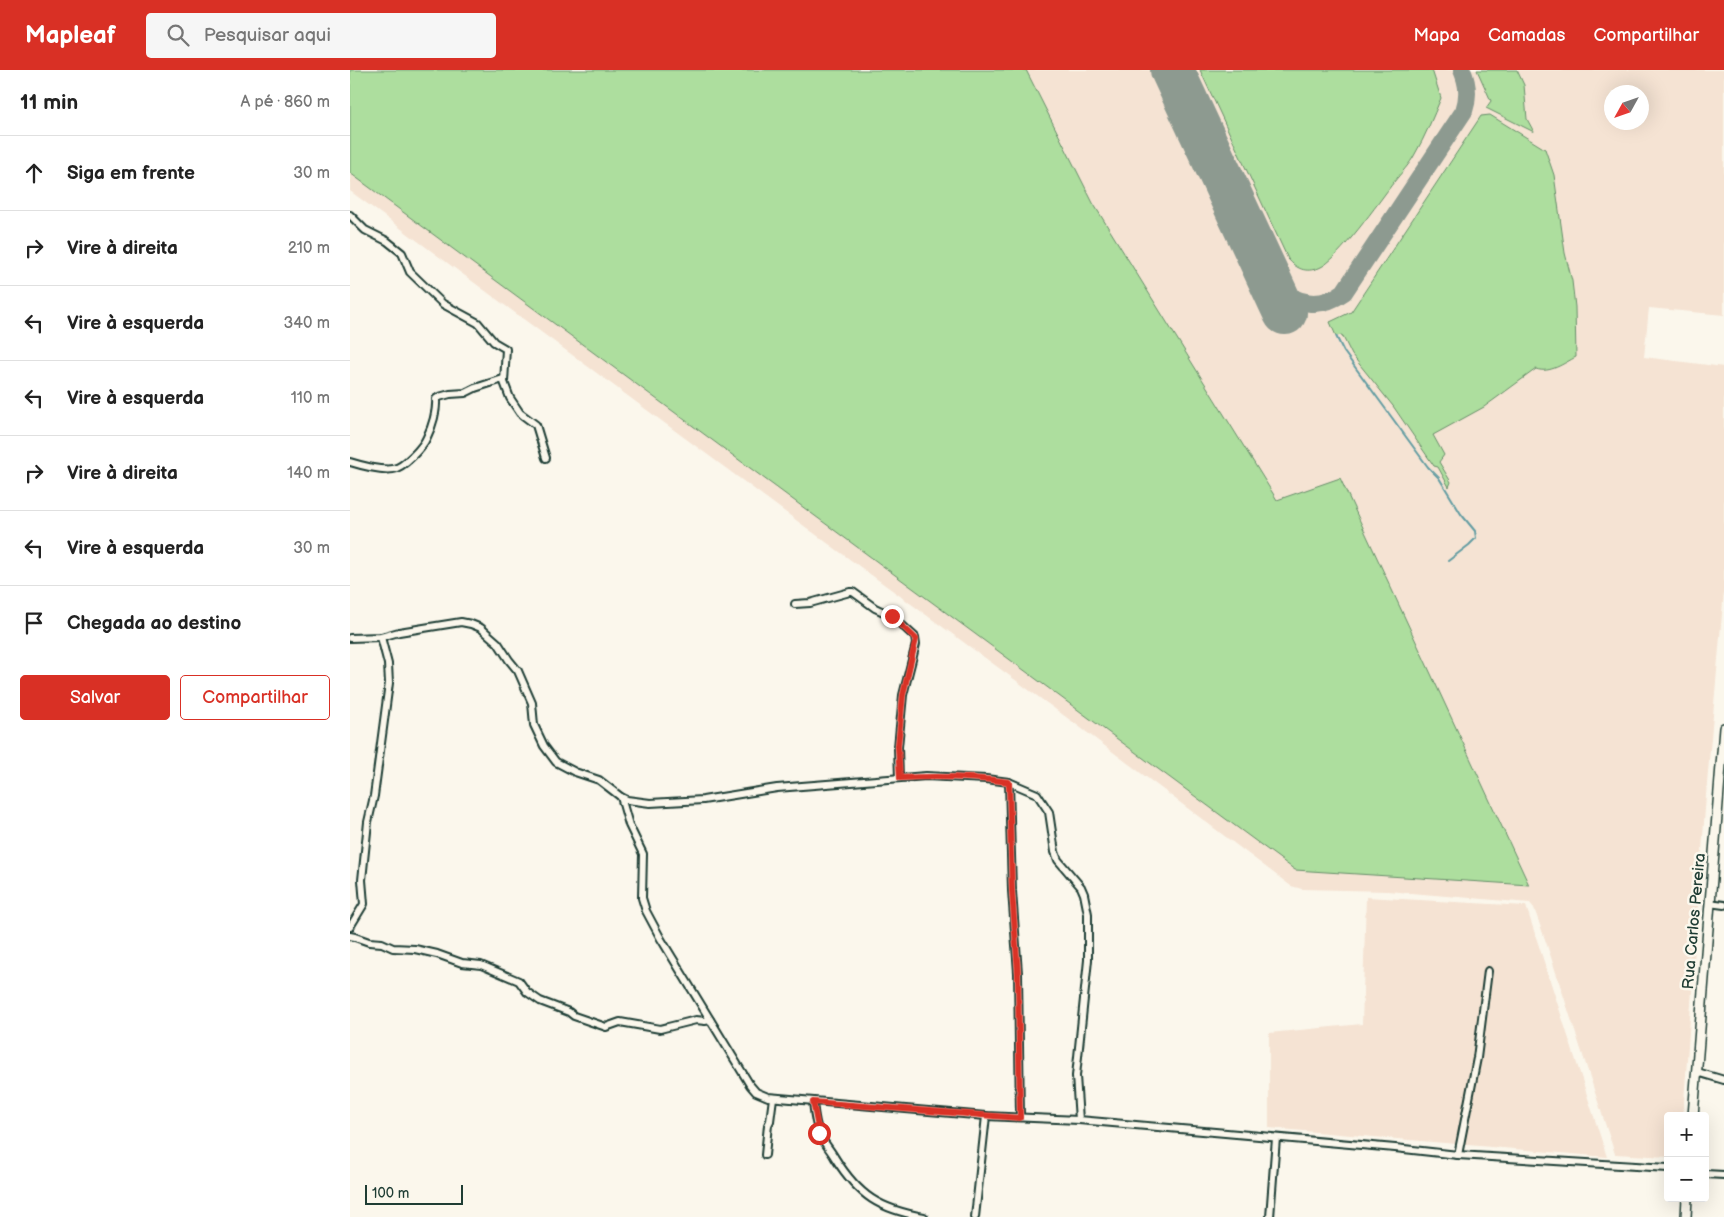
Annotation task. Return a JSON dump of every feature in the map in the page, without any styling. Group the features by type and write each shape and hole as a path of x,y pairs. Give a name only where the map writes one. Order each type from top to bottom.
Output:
{"main road":[{"name":"Rua Carlos Pereira","path":"1693,1112 1709,903 1721,800 1724,728"},
{"path":"1686,1217 1687,1202"}],"street":[{"path":"350,215 365,230 402,253 410,272 443,304 478,323 494,342 506,349 503,379 510,398 520,412 536,425 546,458"},
{"path":"350,462 389,469 399,467 417,450 427,437 434,416 436,399 465,393 503,379"},
{"path":"795,604 810,603 853,592 875,608 892,616 915,636 916,644 903,695 898,746 900,778"},
{"path":"350,638 381,637 399,632 461,622 481,628 498,643 521,675 532,703 534,725 544,746 556,762 575,772 599,780 627,800 650,803 704,800 777,788 926,776 1009,782 1037,794 1049,812 1058,860 1076,879 1084,894 1088,914 1088,960 1076,1076 1079,1120"},
{"path":"350,927 364,904 362,880 368,822 374,796 389,683 388,664 381,637"},
{"path":"1009,782 1012,891 1018,973 1020,1118"},
{"path":"621,797 629,825 643,854 642,898 646,911 750,1085 762,1095 813,1102 986,1116 1079,1120 1458,1155 1664,1168"},
{"path":"1709,903 1724,905"},
{"path":"350,936 355,936 369,942 382,943 393,948 415,949 462,963 481,965 519,981 527,992 540,1000 574,1016 606,1027 620,1022 660,1029 696,1020 710,1020"},
{"path":"1458,1155 1477,1058 1488,971"},
{"path":"1697,1072 1724,1080"},
{"path":"765,1156 773,1098"},
{"path":"813,1102 819,1133 854,1185 876,1202 897,1211 924,1217"},
{"path":"975,1217 986,1116"},
{"path":"1270,1217 1276,1138"},
{"path":"1709,1174 1724,1175"}],"shaded area":[{"path":"350,70 1724,70 1724,315 1649,308 1644,357 1724,367 1724,591 1706,795 1683,1112 1664,1112 1664,1157 1615,1154 1547,945 1534,908 1530,903 1387,891 1302,889 1291,886 1077,725 350,191"},
{"path":"1366,897 1526,906 1607,1157 1269,1128 1269,1033 1362,1024"}],"green space":[{"path":"350,70 1026,70 1093,203 1277,500 1340,478 1529,885 1295,870 350,173"},
{"path":"1200,70 1432,70 1441,98 1426,134 1413,158 1358,229 1327,263 1319,268 1305,270 1298,268 1288,259"},
{"path":"1477,70 1517,70 1524,85 1527,119 1534,132 1486,108 1491,101"},
{"path":"1490,115 1545,149 1554,175 1565,253 1572,281 1575,307 1576,357 1552,369 1536,369 1484,407 1433,435 1444,455 1439,462 1451,482 1449,487 1438,467 1434,466 1393,406 1352,355 1342,335 1336,336 1330,322 1351,312 1481,116"}],"waterway":[{"path":"1336,336 1344,352 1428,467 1439,478 1461,514 1475,531 1476,538 1448,561"}],"taxiway":[{"path":"1273,286 1291,297 1316,303 1334,298 1344,292 1464,111 1467,90 1462,70"}],"runway":[{"path":"1172,70 1285,313"}],"route":[{"path":"819,1133 813,1102 1020,1118 1018,973 1012,891 1009,782 926,776 900,778 898,746 903,695 916,639 911,632 892,616"}]}
